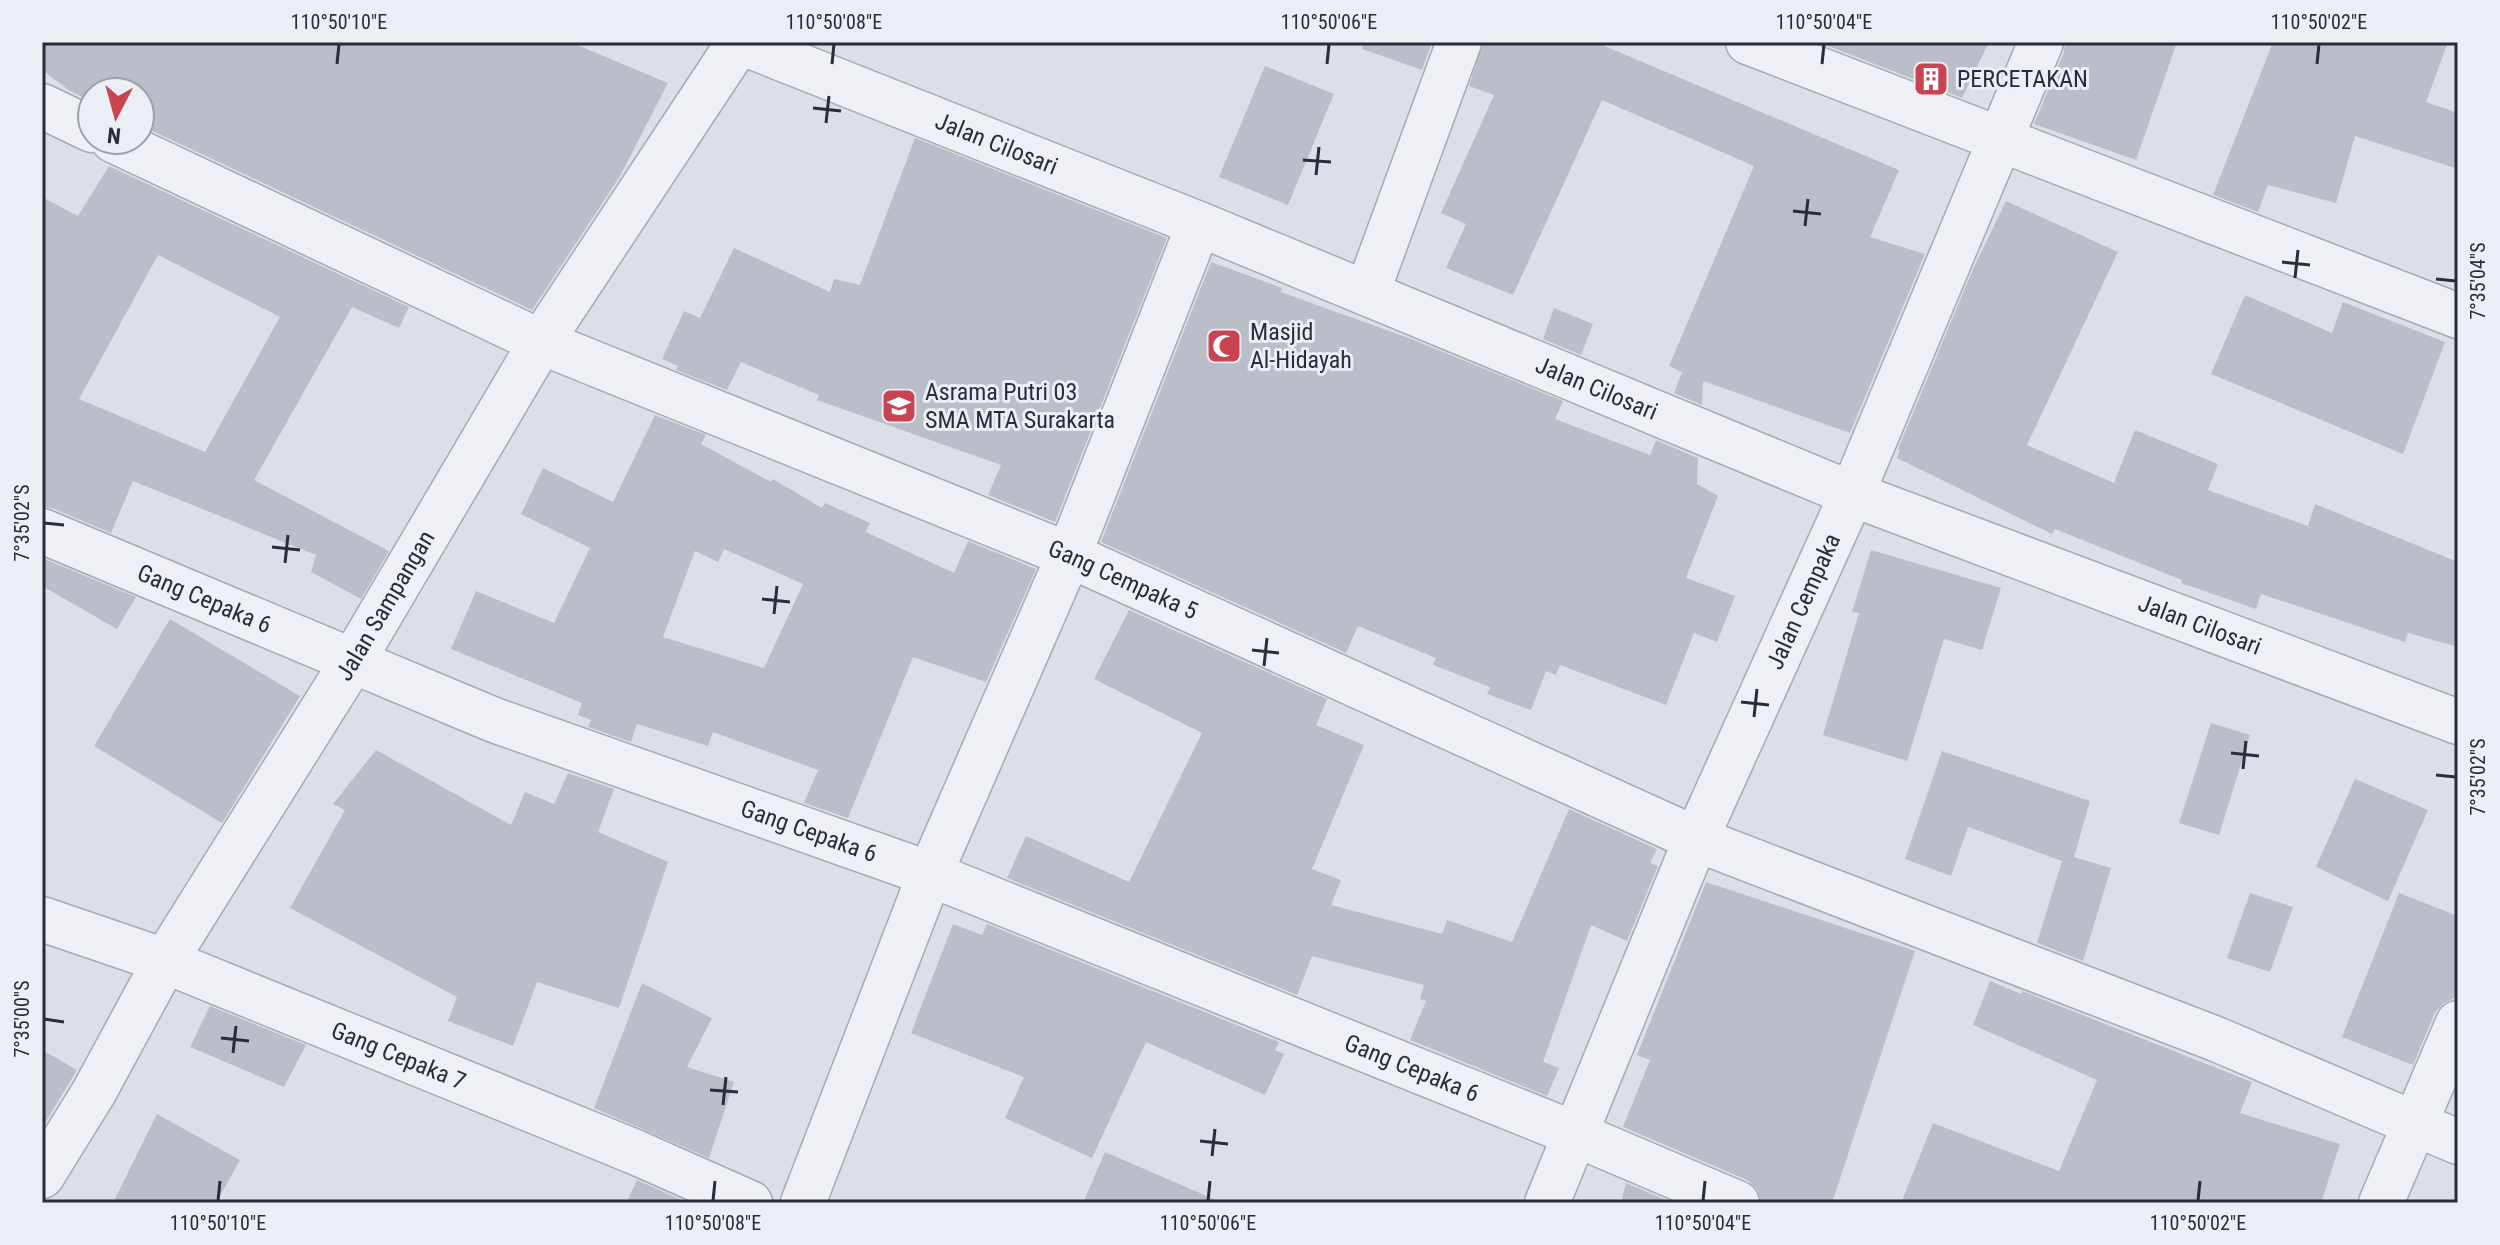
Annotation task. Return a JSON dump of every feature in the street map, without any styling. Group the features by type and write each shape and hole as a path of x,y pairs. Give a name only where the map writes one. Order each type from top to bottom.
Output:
{"street":[{"name":"Jalan Cilosari","path":"739,42 1199,224 1852,494 2458,722"},
{"name":"Jalan Sampangan","path":"42,1176 94,1092 165,961 354,659 541,342 739,42"},
{"path":"1367,293 1459,42"},
{"path":"1748,42 2458,316"},
{"name":"Jalan Cempaka","path":"1547,1203 1696,839 1852,494 2041,42"},
{"path":"42,106 76,122"},
{"name":"Gang Cempaka 5","path":"147,156 541,342 1069,555 1696,839 2216,1039 2458,1142"},
{"path":"803,1203 930,874 1069,555 1199,224"},
{"name":"Gang Cepaka 6","path":"42,531 494,720 930,874 1575,1134 1737,1203"},
{"name":"Gang Cepaka 7","path":"42,919 165,961 635,1152 750,1203"},
{"path":"2381,1203 2458,1023"}],"building":[{"path":"42,42 570,42 668,83 620,176 532,310 156,133 156,76 76,76 76,94 42,70"},
{"path":"1363,42 1432,42 1422,70 1362,49"},
{"path":"1483,42 1595,42 1899,170 1870,237 1925,254 1850,433 1703,381 1702,405 1674,393 1682,372 1669,366 1754,166 1602,100 1513,295 1446,268 1466,224 1441,213 1494,95 1469,86"},
{"name":"PERCETAKAN","path":"1818,42 1989,42 1962,98"},
{"path":"2065,42 2177,42 2136,160 2034,124 2064,52"},
{"path":"2273,42 2448,42 2426,102 2458,113 2458,169 2355,136 2336,203 2268,185 2258,212 2213,195"},
{"path":"1265,66 1334,94 1288,205 1219,177"},
{"path":"915,138 1167,238 1055,522 988,495 1001,465 817,400 819,395 741,362 727,390 676,370 678,366 662,359 684,311 700,318 734,248 830,292 834,279 860,285"},
{"path":"109,166 409,307 399,328 352,307 254,480 389,551 361,599 311,572 316,555 133,481 111,533 52,508 42,507 42,197 78,216","holes":["158,255 280,317 205,452 79,399"]},
{"path":"2006,201 2118,252 2027,445 2114,483 2135,430 2218,464 2208,490 2308,526 2315,504 2458,562 2458,647 2408,633 2405,642 2261,594 2256,609 2181,583 2182,580 2055,529 2052,534 1897,458 1898,449 1973,269"},
{"path":"1211,262 1563,401 1555,419 1650,455 1656,440 1698,458 1697,484 1718,496 1686,578 1735,596 1717,642 1694,633 1666,705 1560,665 1556,675 1546,671 1531,710 1487,694 1490,687 1433,665 1436,658 1358,626 1346,653 1101,542"},
{"path":"2245,295 2332,333 2343,302 2445,342 2403,454 2211,374"},
{"path":"1554,308 1593,324 1581,355 1543,339"},
{"path":"655,415 706,435 701,444 771,482 773,479 822,508 825,503 870,523 866,532 954,573 968,541 1036,569 986,682 913,657 848,818 804,803 818,770 713,732 708,746 637,724 631,742 588,727 591,720 578,715 582,703 451,649 476,591 554,623 590,548 521,514 543,468 613,502","holes":["724,549 803,584 764,668 663,637 695,551 718,562"]},
{"path":"1871,550 2001,588 1982,650 1944,639 1907,761 1823,735 1859,613 1852,612"},
{"path":"42,558 136,597 117,629 42,586"},
{"path":"1129,610 1327,699 1316,725 1364,745 1312,869 1341,880 1331,905 1442,934 1447,920 1512,942 1569,809 1657,849 1650,863 1658,866 1627,941 1591,925 1543,1062 1559,1068 1547,1096 1410,1040 1426,1001 1420,999 1424,985 1312,956 1297,995 1007,878 1026,836 1129,882 1202,733 1094,679"},
{"path":"170,619 300,696 222,823 94,746"},
{"path":"2211,723 2250,735 2219,835 2179,823"},
{"path":"376,750 511,825 525,792 554,804 568,773 614,789 598,832 668,862 619,1008 537,982 513,1046 448,1021 457,997 290,908 345,810 333,804"},
{"path":"1942,751 2090,801 2074,857 2111,868 2083,961 2037,943 2062,861 1968,827 1951,876 1905,859"},
{"path":"2355,779 2428,810 2388,901 2316,867"},
{"path":"1706,882 1915,951 1832,1203 1762,1203 1757,1189 1747,1180 1623,1127 1650,1060 1637,1055"},
{"path":"2250,893 2293,907 2270,972 2227,958"},
{"path":"2399,893 2458,916 2458,996 2435,1012 2413,1065 2342,1037"},
{"path":"953,924 982,935 987,924 1279,1042 1275,1050 1284,1054 1265,1095 1146,1042 1092,1158 1005,1118 1024,1077 911,1033"},
{"path":"1990,981 2252,1082 2240,1113 2340,1144 2321,1203 1901,1203 1933,1123 2059,1171 2097,1080 1973,1025"},
{"path":"642,983 712,1018 687,1067 734,1082 709,1158 594,1108"},
{"path":"210,1006 306,1045 284,1087 190,1047"},
{"path":"42,1050 77,1070 42,1128"},
{"path":"157,1114 240,1160 216,1203 113,1203"},
{"path":"1105,1152 1223,1203 1083,1203"},
{"path":"637,1180 688,1203 626,1203"},
{"path":"1626,1183 1673,1203 1621,1203"}],"place":[{"name":"PERCETAKAN","path":"1931,79"},
{"name":"Masjid Al-Hidayah","path":"1224,346"},
{"name":"Asrama Putri 03 SMA MTA Surakarta","path":"899,406"}]}
